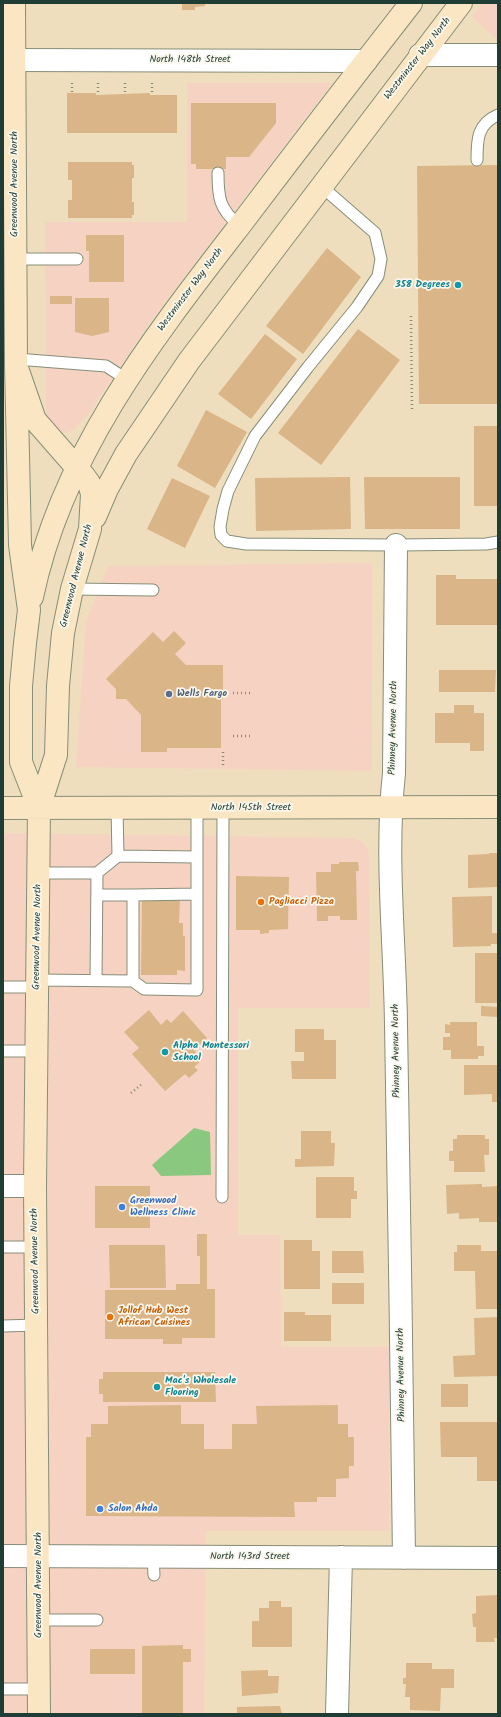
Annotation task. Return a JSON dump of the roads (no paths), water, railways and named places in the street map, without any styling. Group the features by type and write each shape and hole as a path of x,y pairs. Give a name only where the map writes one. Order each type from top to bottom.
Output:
{"main road":[{"name":"Greenwood Avenue North","path":"14,3 16,362 20,545 29,610 21,686 21,762 39,808"},
{"name":"Westminster Way North","path":"29,610 46,542 60,504 76,467 105,413 126,379 177,307 411,3"},
{"name":"Westminster Way North","path":"90,530 107,489 122,461 151,415 189,361 461,3"},
{"name":"Greenwood Avenue North","path":"16,362 35,420 89,483 92,494 90,530 72,589 63,633 60,657 56,755 39,808 35,1186 39,1714"},
{"name":"North 145th Street","path":"3,808 498,807"}],"street":[{"path":"420,55 498,55"},
{"name":"North 148th Street","path":"14,60 366,61"},
{"name":"Phinney Avenue North","path":"396,545 394,773 390,807 396,998 404,1558"},
{"path":"3,1186 35,1186"},
{"name":"North 143rd Street","path":"3,1556 39,1557 154,1566 341,1557 498,1558"},
{"path":"338,1714 341,1557"}],"lane":[{"path":"477,160 478,138 483,126 489,119 498,115"},
{"path":"218,172 218,193 222,207 229,217 240,225"},
{"path":"321,186 375,233 381,259 378,276 357,306 255,436 228,490 220,527 222,535 227,541 246,544 396,545 486,544 498,542"},
{"path":"15,259 77,259"},
{"path":"16,362 106,366 126,379"},
{"path":"72,589 153,590"},
{"path":"117,808 118,856"},
{"path":"3,987 96,980 133,981 144,989 197,990 197,808"},
{"path":"222,1197 223,808"},
{"path":"38,873 97,873 118,856 197,857"},
{"path":"96,980 98,895 97,873"},
{"path":"98,895 197,894"},
{"path":"133,895 133,981"},
{"path":"3,1051 36,1051"},
{"path":"3,1247 36,1247"},
{"path":"3,1326 37,1325"},
{"path":"39,1620 96,1620"},
{"path":"3,1689 39,1689"}],"place":[{"name":"358 Degrees","path":"458,285"},
{"name":"Wells Fargo","path":"169,694"},
{"name":"Pagliacci Pizza","path":"261,902"},
{"name":"Alpha Montessori School","path":"165,1052"},
{"name":"Greenwood Wellness Clinic","path":"122,1207"},
{"name":"Jollof Hub West African Cuisines","path":"110,1317"},
{"name":"Mac's Wholesale Flooring","path":"157,1387"},
{"name":"Salon Ahda","path":"100,1509"}]}
